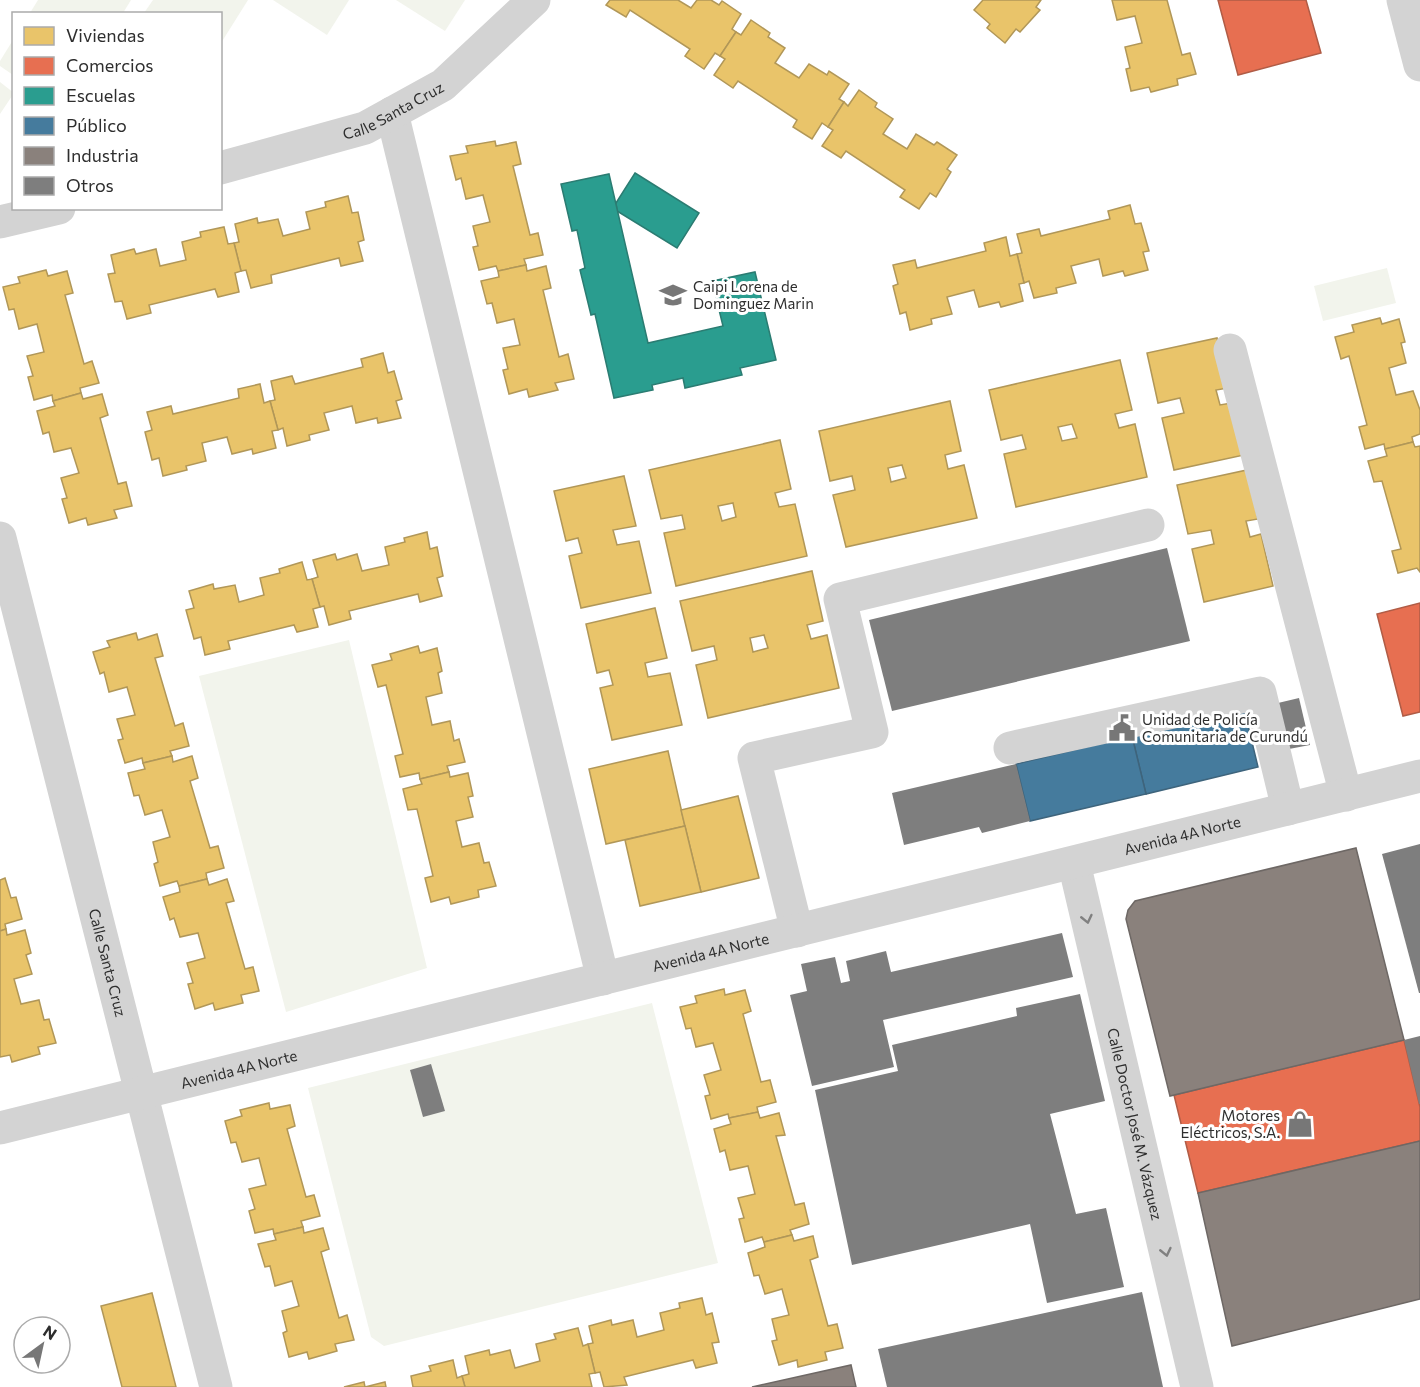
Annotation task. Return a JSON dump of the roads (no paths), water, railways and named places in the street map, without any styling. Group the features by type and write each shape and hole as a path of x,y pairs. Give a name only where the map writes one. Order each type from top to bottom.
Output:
{"street":[{"name":"Calle Santa Cruz","path":"222,167 365,128 443,85 534,0"},
{"path":"1403,0 1420,65"},
{"path":"392,113 603,979"},
{"path":"0,222 51,210"},
{"path":"1230,350 1346,795"},
{"path":"796,931 754,758 872,732 840,599 1148,525"},
{"name":"Calle Santa Cruz","path":"0,538 216,1387"},
{"path":"1010,748 1260,693 1288,809"},
{"name":"Avenida 4A Norte","path":"0,1128 1420,776"},
{"name":"Calle Doctor José M. Vázquez","path":"1074,862 1197,1387"}],"place":[{"name":"Caipi Lorena de Dominguez Marin","path":"673,295"},
{"name":"Unidad de Policía Comunitaria de Curundú","path":"1122,728"},
{"name":"Motores Eléctricos, S.A.","path":"1300,1124"}]}
